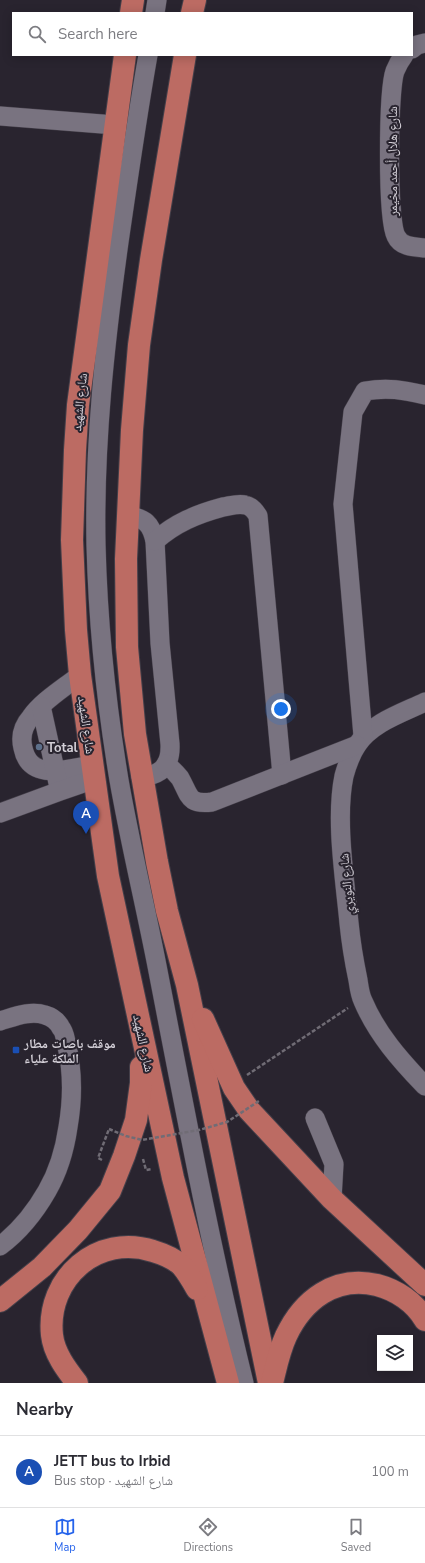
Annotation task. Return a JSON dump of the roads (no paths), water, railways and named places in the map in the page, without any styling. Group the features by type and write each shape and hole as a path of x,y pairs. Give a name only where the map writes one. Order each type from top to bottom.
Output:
{"highway":[{"path":"131,12 133,0"},
{"path":"192,12 195,0"},
{"name":"شارع الشهيد","path":"125,56 78,405 72,510 73,586 80,675 108,876 173,1178 228,1383"},
{"path":"185,56 144,302 135,387 126,574 127,647 131,698 141,777 167,911 186,985 269,1383"},
{"path":"186,985 241,1099 249,1110 332,1199 425,1285"},
{"path":"0,1301 42,1267 78,1230 110,1191 136,1120 142,1083 141,1048 137,1008"},
{"path":"78,1383 64,1366 58,1355 52,1336 52,1314 64,1282 90,1257 108,1249 128,1246 147,1249 167,1255 182,1266 204,1301 216,1339"},
{"path":"272,1383 278,1357 286,1336 296,1320 309,1303 335,1286 358,1282 387,1288 396,1292 414,1306 425,1320"}],"street":[{"path":"155,12 157,0"},
{"path":"163,12 165,0"},
{"path":"413,48 417,45 425,43"},
{"path":"148,56 109,315 98,430 96,527 101,653 119,783 157,965 192,1146 229,1323 244,1383"},
{"path":"156,56 123,268 111,372 105,496 108,602 116,700 131,796 200,1144 252,1383"},
{"name":"شارع هلال أحمد مخيمر","path":"403,56 395,71 391,92 390,204 392,226 396,237 404,245 425,248"},
{"path":"0,116 115,125"},
{"path":"360,740 343,504 353,412 365,390 382,388 403,390 425,395"},
{"path":"155,541 166,531 179,523 207,511 243,504 250,506 258,516 282,774"},
{"path":"128,515 142,519 148,524 153,532 155,541 160,643 170,744 170,754 166,764 160,772 151,776 141,777"},
{"path":"80,675 31,715 24,727 21,741 24,754 32,766 42,770 94,772"},
{"path":"166,764 174,770 187,795 193,801 202,803 216,801 360,740 379,724 425,702"},
{"path":"41,706 60,791"},
{"name":"شارع النويري","path":"360,740 350,759 344,776 342,798 341,835 353,956 362,999 382,1038 425,1086"},
{"path":"0,813 60,791 94,772"},
{"path":"0,1021 22,1014 34,1013 45,1015 55,1020 62,1029 70,1061 72,1094 68,1128 60,1161 48,1190 32,1215 12,1237 0,1246"},
{"path":"315,1118 334,1164 332,1199"}],"place":[{"name":"Total","path":"39,747"},
{"name":"JETT bus to Irbid","path":"86,834"},
{"name":"موقف باصات مطار الملكة علياء","path":"16,1050"}]}
